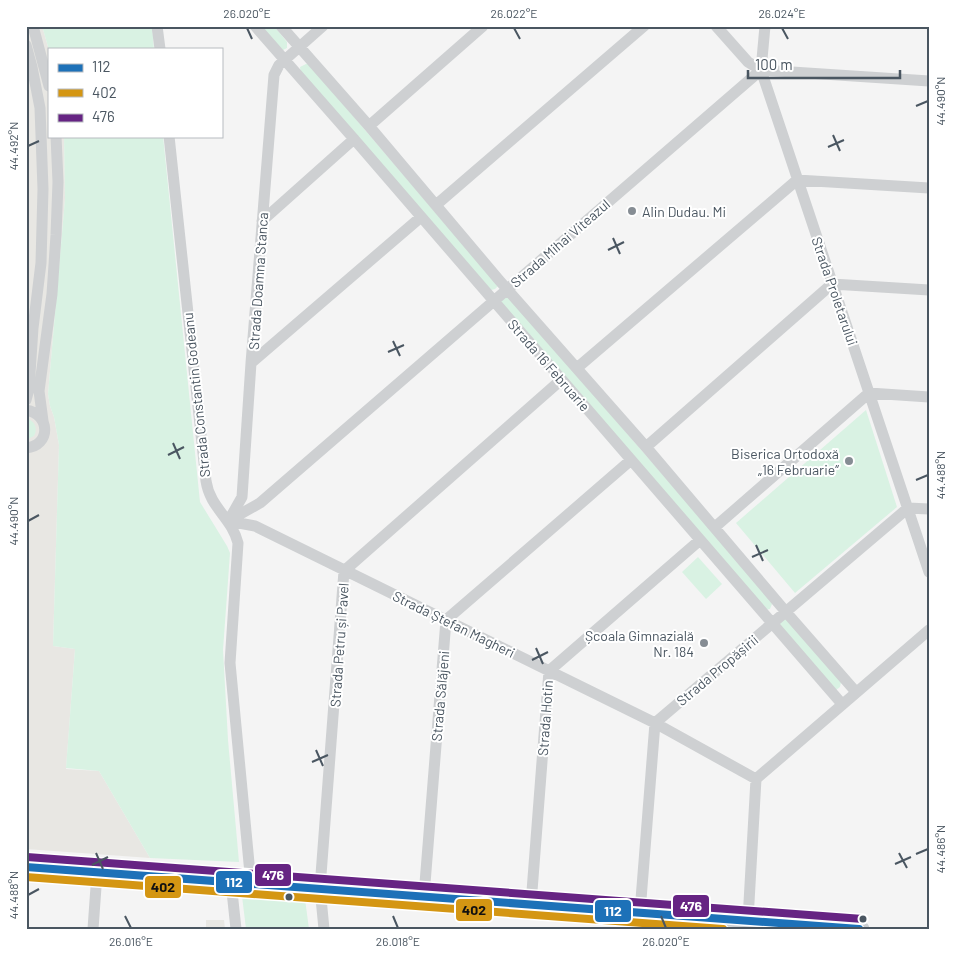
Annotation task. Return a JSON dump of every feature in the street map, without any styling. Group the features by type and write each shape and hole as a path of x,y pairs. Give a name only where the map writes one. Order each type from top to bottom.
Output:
{"main road":[{"path":"26,867 748,920 769,925 862,929"}],"street":[{"path":"34,26 48,82"},
{"path":"157,26 160,48"},
{"name":"Strada 16 Februarie","path":"255,26 842,704"},
{"name":"Strada 16 Februarie","path":"281,26 856,692"},
{"name":"Strada Doamna Stanca","path":"228,521 242,497 274,75 284,60 323,26"},
{"path":"368,126 483,26"},
{"path":"436,205 644,26"},
{"path":"716,26 748,62 761,70 929,81"},
{"path":"761,70 765,26"},
{"path":"26,44 40,108 43,189 41,262 33,328 29,389 26,400"},
{"name":"Strada Proletarului","path":"761,70 929,572"},
{"name":"Strada Mihai Viteazul","path":"228,521 260,503 761,70"},
{"path":"26,448 37,445 44,434 45,428 39,391 52,294 56,235 58,182 56,138"},
{"name":"Strada Constantin Godeanu","path":"169,138 206,482 210,496 228,521 238,543 230,663 252,884"},
{"path":"262,221 354,139"},
{"path":"577,368 798,180 929,188"},
{"path":"251,363 421,216"},
{"path":"646,447 832,284 929,290"},
{"name":"Strada Petru și Pavel","path":"324,929 320,888 344,571 561,380"},
{"path":"715,527 869,393 929,397"},
{"path":"26,410 34,412 43,421"},
{"path":"446,620 631,460"},
{"path":"908,508 929,509"},
{"name":"Strada Propășirii","path":"655,723 908,508"},
{"name":"Strada Ștefan Magheri","path":"228,521 255,526 655,723 756,779"},
{"name":"Strada Hotin","path":"530,904 549,671 700,540"},
{"name":"Strada Sălăjeni","path":"424,896 446,620"},
{"path":"748,920 756,779 929,630"},
{"path":"640,912 655,723"},
{"path":"93,929 96,873"},
{"path":"231,882 236,929"},
{"path":"657,929 668,914"}],"shaded area":[{"path":"26,26 42,26 48,48 48,138 64,138 65,199 48,394 59,445 53,646 75,649 66,769 99,771 150,858 26,849"},
{"path":"206,920 224,920 225,929 206,929"}],"green space":[{"path":"42,26 152,26 154,48 48,48"},
{"path":"260,26 274,26 287,42 287,48 283,50"},
{"path":"308,63 498,286 495,289 491,290 301,74 300,67"},
{"path":"64,138 163,138 200,502 230,553 223,650 228,740 239,862 150,858 99,771 66,768 75,649 53,646 59,445 48,394 65,199"},
{"path":"504,291 770,599 772,604 770,609 765,610 501,307 499,294"},
{"path":"866,410 897,507 795,593 736,523"},
{"path":"26,418 34,423 36,430 34,436 26,440"},
{"path":"698,557 722,584 706,599 682,572"},
{"path":"783,615 841,682 840,687 836,690 774,618"},
{"path":"242,896 305,899 309,929 246,929"}],"transit line":[{"name":"476","path":"27,857 863,919"},
{"name":"112","path":"26,867 859,929"},
{"name":"402","path":"26,877 723,929"}],"place":[{"name":"Alin Dudau. Mi","path":"632,211"},
{"name":"Biserica Ortodoxă „16 Februarie”","path":"849,461"},
{"name":"Școala Gimnazială Nr. 184","path":"704,643"}]}
